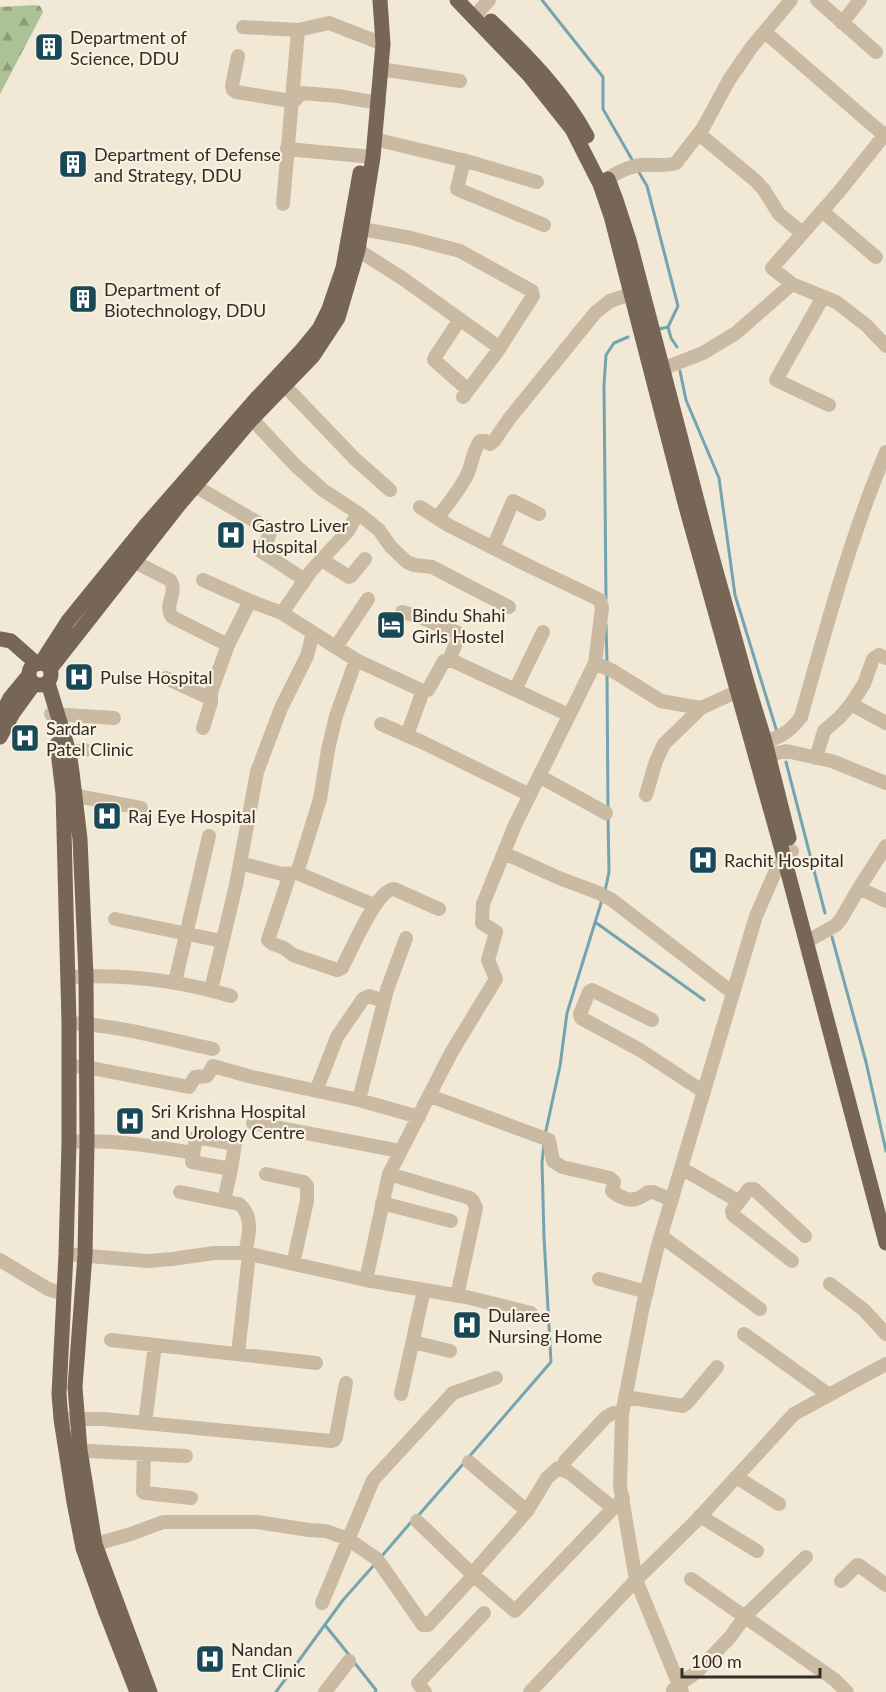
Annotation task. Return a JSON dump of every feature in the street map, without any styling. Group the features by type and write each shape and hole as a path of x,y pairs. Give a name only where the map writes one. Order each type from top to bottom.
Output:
{"main road":[{"path":"0,737 68,621 146,525 319,329 329,309 343,268 374,139 374,102 380,69 379,42 372,0"},
{"path":"0,717 10,698 39,674 135,562 252,419 313,356 338,318 362,229 379,42 380,0"},
{"path":"457,0 478,7 572,129 604,181 613,223 636,292 657,370 686,507 761,750 886,1208"},
{"path":"0,639 39,674 54,714 64,754 69,794 80,839 86,976 87,1141 85,1255 75,1387 77,1419 73,1450 74,1502 89,1546 150,1692"},
{"path":"69,794 69,1142 59,1394 61,1419 73,1450"},
{"path":"811,939 886,1243"},
{"path":"89,1546 105,1610 136,1692"}],"street":[{"path":"604,181 636,166 670,166 676,163 699,134 729,80 751,48 791,0"},
{"path":"817,0 876,52"},
{"path":"842,23 860,0"},
{"path":"243,27 298,30 329,23 379,42"},
{"path":"283,204 298,30"},
{"path":"765,32 885,134 772,268 792,284 836,302 866,325 886,346"},
{"path":"238,56 233,90 236,92 291,101 302,93 374,102"},
{"path":"380,69 460,81"},
{"path":"699,134 756,181 779,214 802,233"},
{"path":"374,139 464,160 537,182"},
{"path":"288,149 368,157"},
{"path":"464,160 457,189 544,225"},
{"path":"822,211 876,257"},
{"path":"362,229 460,250 532,291 533,296 500,348 466,393 434,360 459,319"},
{"path":"358,250 402,278 500,348"},
{"path":"657,370 703,353 736,333 792,284"},
{"path":"437,518 462,485 480,441 490,444 494,441 594,313 610,301 636,292"},
{"path":"823,297 776,380 830,405"},
{"path":"284,385 355,459 390,490"},
{"path":"252,419 323,490 379,530 391,547 407,562 432,567 509,607"},
{"path":"761,750 794,727 801,717 849,550 886,452"},
{"path":"195,486 267,528 270,533 262,552 305,580"},
{"path":"493,548 513,501 539,513"},
{"path":"366,1280 389,1174 452,1053 496,979 488,960 496,932 482,923 483,904 530,795 596,663 602,608 600,600 493,548 420,507"},
{"path":"282,613 321,560 348,531 358,513"},
{"path":"321,560 349,577 365,559"},
{"path":"135,562 174,584 175,588 168,609 172,617 228,645"},
{"path":"203,580 282,613 356,660 423,691 428,690 444,661 449,660 569,715"},
{"path":"336,647 368,599"},
{"path":"203,728 211,692 228,645 250,601"},
{"path":"402,612 418,616 458,633 459,636 449,660"},
{"path":"515,690 543,632"},
{"path":"211,990 240,863 257,772 281,708 307,656 313,633"},
{"path":"816,758 824,731 851,704 864,684 873,659 879,655 886,658"},
{"path":"356,660 336,716 320,799 268,937 270,942 293,955 340,970 374,905 391,888 439,909"},
{"path":"596,663 662,701 701,708"},
{"path":"166,678 211,699"},
{"path":"646,795 656,761 664,744 701,708 742,689"},
{"path":"407,735 423,691"},
{"path":"851,704 886,723"},
{"path":"54,714 114,718"},
{"path":"381,724 530,795"},
{"path":"64,754 86,750"},
{"path":"761,750 786,751 832,761 886,783"},
{"path":"539,776 606,813"},
{"path":"69,794 141,808"},
{"path":"175,982 209,836"},
{"path":"811,939 841,920 885,850"},
{"path":"504,853 606,897 733,993"},
{"path":"788,853 756,916 646,1292 622,1414 618,1503 636,1580 677,1690 731,1636 745,1616 806,1557"},
{"path":"240,863 282,874 293,873 374,905"},
{"path":"859,888 886,901"},
{"path":"115,920 222,941"},
{"path":"359,1100 384,1001 406,938"},
{"path":"69,977 140,978 175,982 231,996"},
{"path":"652,1020 592,990 580,1014 582,1018 640,1050 704,1092"},
{"path":"316,1091 337,1037 363,999 369,996 384,1001"},
{"path":"69,1023 85,1024 213,1049"},
{"path":"69,1065 86,1066 189,1087 195,1077 207,1076 213,1066 252,1077 359,1100 419,1117"},
{"path":"430,1096 549,1140 553,1161 562,1167 610,1178 614,1182 612,1191 617,1196 634,1200 648,1192 653,1192 672,1200"},
{"path":"253,1123 400,1151"},
{"path":"224,1201 231,1169 235,1144 196,1137 192,1162 231,1169"},
{"path":"69,1142 144,1144 193,1154"},
{"path":"681,1168 738,1201"},
{"path":"266,1174 304,1182 307,1186 307,1201 293,1264"},
{"path":"389,1174 473,1200 476,1208 457,1296"},
{"path":"792,1261 733,1215 732,1210 749,1190 754,1189 805,1236"},
{"path":"180,1192 239,1204 243,1206 248,1219 250,1229 238,1354"},
{"path":"382,1203 451,1221"},
{"path":"661,1236 760,1309"},
{"path":"66,1254 147,1261 214,1253 247,1253 366,1280 457,1296 531,1313"},
{"path":"0,1260 48,1289 64,1294"},
{"path":"599,1279 646,1292"},
{"path":"830,1284 864,1310 886,1334"},
{"path":"402,1394 424,1290"},
{"path":"744,1334 830,1395"},
{"path":"111,1340 316,1363"},
{"path":"413,1342 450,1351"},
{"path":"145,1423 154,1345"},
{"path":"531,1692 636,1580 700,1516 794,1414 886,1364"},
{"path":"625,1397 683,1406 717,1367"},
{"path":"322,1603 373,1480 453,1393 496,1378"},
{"path":"61,1419 103,1419 331,1441 336,1437 346,1383"},
{"path":"564,1469 565,1461 606,1417 613,1413 622,1414"},
{"path":"73,1450 186,1456"},
{"path":"144,1454 143,1492 191,1498"},
{"path":"469,1462 527,1511"},
{"path":"89,1546 163,1522 256,1522 326,1531 348,1539 377,1559 423,1624 428,1625 527,1511 553,1471 558,1468 564,1469 618,1503"},
{"path":"736,1477 779,1504"},
{"path":"417,1521 473,1575 515,1611 618,1503"},
{"path":"700,1516 757,1551"},
{"path":"841,1581 857,1565 886,1585"},
{"path":"691,1579 835,1680 847,1692"},
{"path":"425,1692 418,1683 484,1613"},
{"path":"325,1692 349,1661"}],"green space":[{"path":"40,6 43,12 0,94 0,7"}],"waterway":[{"path":"542,0 603,77 603,109 634,163"},
{"path":"637,169 647,186 678,306 668,327 659,329"},
{"path":"668,327 677,347"},
{"path":"606,599 604,385 606,355 614,343 628,337"},
{"path":"680,371 686,400 719,478 735,595 777,732"},
{"path":"606,624 607,662"},
{"path":"607,674 608,810"},
{"path":"786,762 825,913"},
{"path":"605,891 609,872 608,817"},
{"path":"545,1135 560,1066 567,1013 602,900"},
{"path":"595,922 704,1000"},
{"path":"832,937 866,1062 886,1151"},
{"path":"468,1458 551,1362 544,1237 542,1162 544,1145"},
{"path":"417,1517 464,1463"},
{"path":"381,1557 412,1521"},
{"path":"276,1692 343,1600 375,1564"},
{"path":"325,1625 350,1656"},
{"path":"354,1662 376,1690 375,1692"}],"place":[{"name":"Department of Science, DDU","path":"49,47"},
{"name":"Department of Defense and Strategy, DDU","path":"73,164"},
{"name":"Department of Biotechnology, DDU","path":"83,299"},
{"name":"Gastro Liver Hospital","path":"231,535"},
{"name":"Bindu Shahi Girls Hostel","path":"391,625"},
{"name":"Pulse Hospital","path":"79,677"},
{"name":"Sardar Patel Clinic","path":"25,738"},
{"name":"Raj Eye Hospital","path":"107,816"},
{"name":"Rachit Hospital","path":"703,860"},
{"name":"Sri Krishna Hospital and Urology Centre","path":"130,1121"},
{"name":"Dularee Nursing Home","path":"467,1325"},
{"name":"Nandan Ent Clinic","path":"210,1659"}]}
